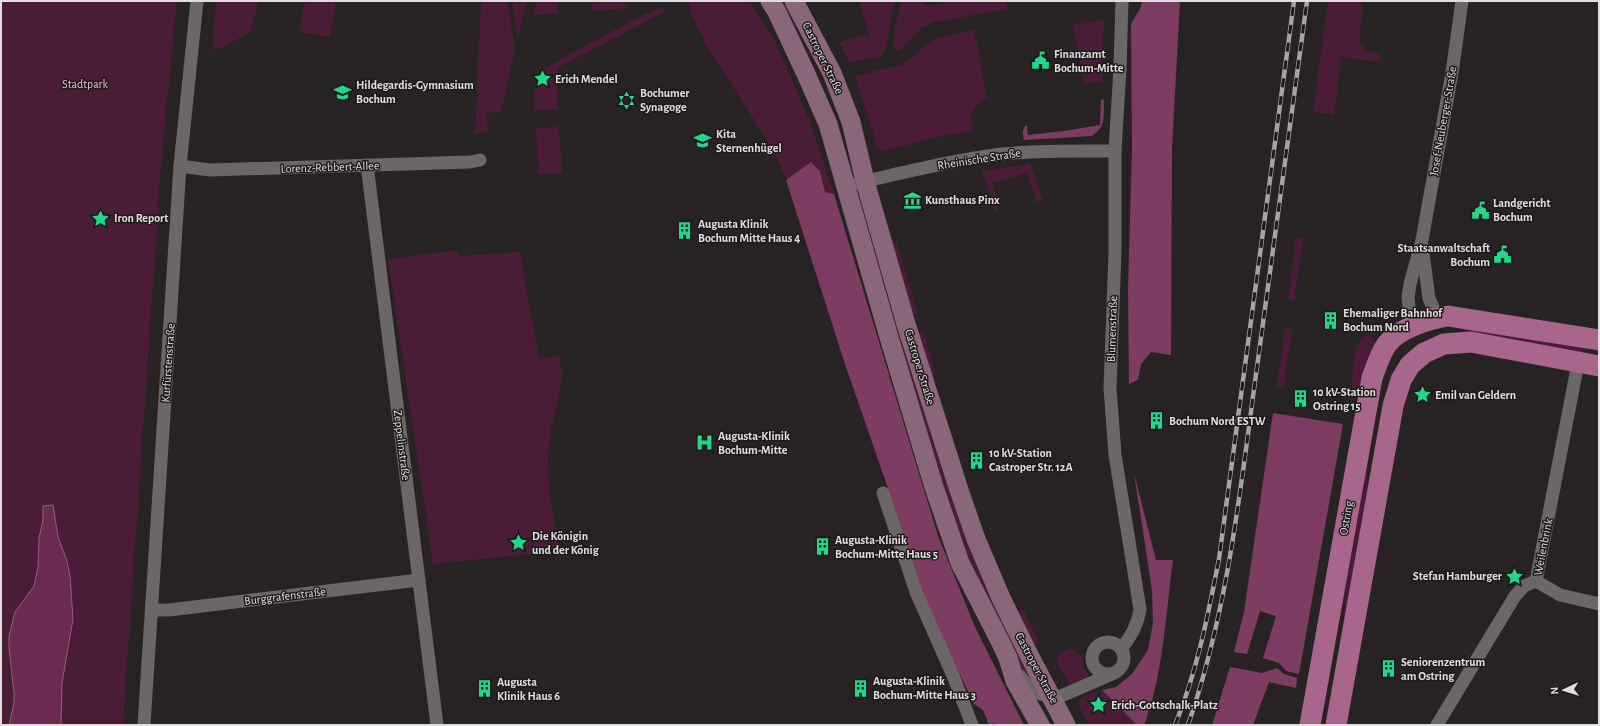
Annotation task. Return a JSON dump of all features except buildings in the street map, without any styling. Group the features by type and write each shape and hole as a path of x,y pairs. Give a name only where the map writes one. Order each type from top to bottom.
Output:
{"main road":[{"name":"Castroper Straße","path":"770,1 803,67 828,124 934,487 952,542 972,588 988,616 1008,658 1016,681 1040,725"},
{"name":"Castroper Straße","path":"794,1 832,73 851,122 865,181 930,401 958,490 976,539 1001,598 1066,725"},
{"name":"Ostring","path":"1310,725 1372,378 1381,355 1388,343 1400,333 1411,327 1436,318 1448,316 1599,340"},
{"path":"1432,349 1436,318"},
{"path":"1411,327 1432,349"},
{"path":"1336,725 1393,406 1401,380 1410,365 1424,353 1444,344 1471,342 1599,366"},
{"path":"1578,362 1599,345"}],"street":[{"name":"Kurfürstenstraße","path":"144,725 180,166 197,1"},
{"name":"Blumenstraße","path":"1121,649 1130,638 1139,620 1140,609 1115,455 1110,388 1115,252 1116,151 1122,1"},
{"name":"Josef-Neuberger-Straße","path":"1411,327 1408,297 1410,284 1422,240 1452,73 1462,1"},
{"name":"Rheinische Straße","path":"845,186 948,163 1001,154 1020,152 1116,151"},
{"name":"Lorenz-Rebbert-Allee","path":"180,166 210,170 470,162 480,160"},
{"name":"Zeppelinstraße","path":"367,165 437,725"},
{"name":"Josef-Neuberger-Straße","path":"1422,240 1429,298 1436,318"},
{"name":"Weilenbrink","path":"1437,725 1515,596 1524,586 1536,581 1578,362"},
{"path":"883,493 916,592 954,678 972,725"},
{"name":"Burggrafenstraße","path":"152,610 169,610 419,580"},
{"path":"1536,581 1560,595 1599,604"},
{"path":"1008,658 1030,689 1039,694 1061,696 1117,672 1122,666 1124,658 1121,649 1116,644 1108,642 1101,643 1095,648 1093,653 1093,664 1097,670 1104,674 1112,674"}],"green space":[{"name":"Stadtpark","path":"1,1 177,1 162,151 123,725 1,725"},
{"path":"216,1 259,1 250,32 224,47 213,50"},
{"path":"305,1 336,1 330,37 299,32"},
{"path":"481,1 507,1 515,49 501,112 487,113 488,132 475,134"},
{"path":"512,1 526,1 518,38"},
{"path":"537,1 557,1 558,13 533,15"},
{"path":"592,1 624,1 629,8 593,11"},
{"path":"688,1 750,1 777,45 809,119 834,194 825,192 820,171 811,162 786,180 773,149 707,47 692,15"},
{"path":"859,1 894,1 885,52 879,57 849,62 839,42 862,35 870,37"},
{"path":"901,1 924,1 925,6 950,1 1006,1 1008,9 934,22 921,28 901,50 894,50 895,26"},
{"path":"1328,1 1363,1 1359,44 1369,52 1381,55 1380,62 1341,57 1334,115 1313,112"},
{"path":"660,7 664,8 666,11 557,68 558,110 534,110 536,77 543,69"},
{"path":"1104,20 1102,81 1084,84 1073,25"},
{"path":"974,30 987,97 977,104 972,111 971,119 973,131 942,136 884,151 877,146 855,76 904,64 937,38"},
{"path":"559,127 562,173 538,174 536,128"},
{"path":"1030,164 1043,200 1036,202 1027,173 992,183 998,211 995,212 982,171"},
{"path":"863,201 1037,686 1030,681 1022,669 973,575 942,491 859,202"},
{"path":"1296,238 1303,238 1294,301 1288,299"},
{"path":"896,242 918,313 912,315 891,243"},
{"path":"458,250 459,256 520,252 539,359 559,356 562,373 561,385 551,429 548,457 549,491 558,545 550,552 433,564 388,259"},
{"path":"1464,327 1581,348 1583,351 1582,353 1464,333"},
{"path":"1285,328 1292,330 1284,387 1277,386"},
{"path":"923,331 936,374 931,376 917,333"},
{"path":"1367,333 1373,338 1377,345 1363,371 1357,396 1352,395 1355,353 1359,342"},
{"path":"1369,435 1372,436 1367,470 1368,505 1330,715 1327,715 1343,629 1345,612 1345,578"},
{"path":"1023,609 1039,642 1034,644 1018,612"},
{"path":"1072,648 1082,657 1084,668 1089,675 1088,678 1071,685 1057,663 1057,656 1067,649"},
{"name":"Erich-Gottschalk-Platz","path":"1102,690 1137,725 1089,725 1080,708 1079,701 1086,695"}],"shaded area":[{"path":"1142,1 1180,1 1172,148 1171,355 1151,352 1141,364 1138,380 1129,384 1128,287 1132,149 1131,24 1141,7"},
{"path":"1101,99 1104,100 1104,116 1100,128 1092,136 1024,140 1023,130 1027,125 1028,135 1100,125"},
{"path":"811,162 820,171 825,192 834,194 938,536 975,627 1024,725 996,725 995,723 989,725 983,710 974,704 928,608 845,364 786,180"},
{"path":"1273,413 1343,424 1299,674 1286,671 1279,663 1263,658 1276,616 1260,611 1247,654 1234,652 1244,612"},
{"path":"1134,473 1156,560 1173,560 1160,665 1156,686 1144,725 1137,725 1102,690 1116,687 1132,674 1148,650 1153,623 1152,590"},
{"path":"53,505 58,537 67,561 70,576 73,619 62,683 61,725 9,725 14,703 14,693 9,636 15,612 34,586 38,567 39,538 43,520 43,506"},
{"path":"1230,667 1262,673 1277,668 1284,674 1297,678 1296,688 1269,682 1253,725 1212,725"}],"railway":[{"path":"1175,725 1196,664 1219,559 1294,1"},
{"path":"1188,725 1201,684 1222,601 1237,516 1307,1"}],"place":[{"name":"Finanzamt Bochum-Mitte","path":"1041,61"},
{"name":"Erich Mendel","path":"542,79"},
{"name":"Hildegardis-Gymnasium Bochum","path":"343,92"},
{"name":"Bochumer Synagoge","path":"627,100"},
{"name":"Kita Sternenhügel","path":"703,141"},
{"name":"Kunsthaus Pinx","path":"912,200"},
{"name":"Landgericht Bochum","path":"1480,210"},
{"name":"Iron Report","path":"101,218"},
{"name":"Augusta Klinik Bochum Mitte Haus 4","path":"685,231"},
{"name":"Staatsanwaltschaft Bochum","path":"1503,255"},
{"name":"Ehemaliger Bahnhof Bochum Nord","path":"1330,320"},
{"name":"Emil van Geldern","path":"1422,395"},
{"name":"10 kV-Station Ostring 15","path":"1300,399"},
{"name":"Bochum Nord ESTW","path":"1156,421"},
{"name":"Augusta-Klinik Bochum-Mitte","path":"705,443"},
{"name":"10 kV-Station Castroper Str. 12A","path":"976,460"},
{"name":"Die Königin und der König","path":"519,543"},
{"name":"Augusta-Klinik Bochum-Mitte Haus 5","path":"822,547"},
{"name":"Stefan Hamburger","path":"1515,576"},
{"name":"Seniorenzentrum am Ostring","path":"1388,669"},
{"name":"Augusta-Klinik Bochum-Mitte Haus 3","path":"860,688"},
{"name":"Augusta Klinik Haus 6","path":"484,689"},
{"name":"Erich-Gottschalk-Platz","path":"1098,705"}]}
